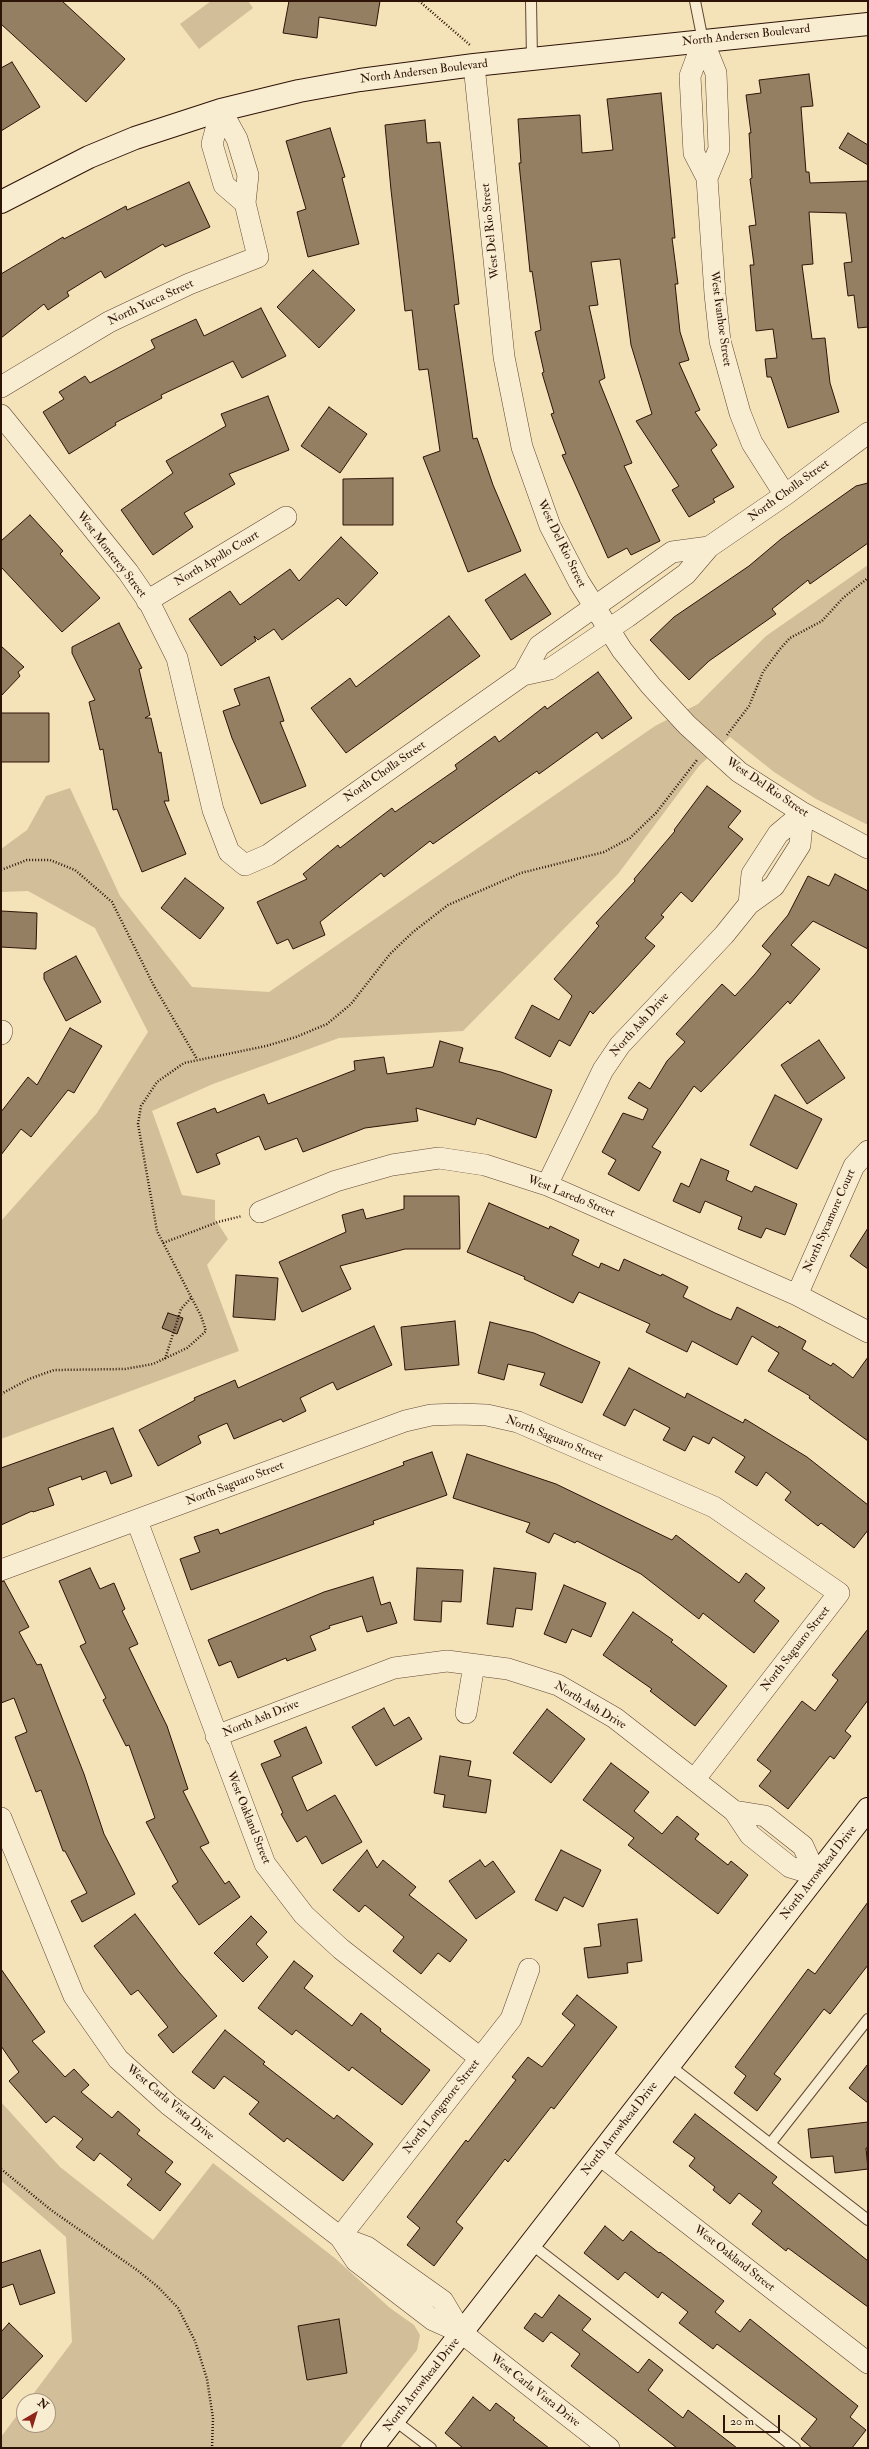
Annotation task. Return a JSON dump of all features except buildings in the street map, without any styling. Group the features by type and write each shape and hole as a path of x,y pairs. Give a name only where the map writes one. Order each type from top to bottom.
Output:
{"street":[{"name":"North Andersen Boulevard","path":"1,202 109,148 221,110 299,91 360,80 474,65 868,24"},
{"name":"West Ivanhoe Street","path":"703,41 716,73 719,149 707,178 715,294 720,341 728,378 752,443 785,495"},
{"name":"West Del Rio Street","path":"474,65 504,357 513,409 534,488 550,526 608,629 651,686 687,725 739,772 803,813 868,848"},
{"name":"North Yucca Street","path":"1,387 109,322 189,284 258,257 245,203 248,175 237,139 221,110"},
{"name":"West Monterey Street","path":"1,415 128,572 147,601 178,658 213,810 228,852 245,865"},
{"name":"North Cholla Street","path":"245,865 268,855 523,675 550,669 608,629 686,574 709,547 785,495 868,433"},
{"name":"North Apollo Court","path":"147,601 286,517"},
{"name":"North Cholla Street","path":"523,675 539,646 595,608 672,552 709,547"},
{"name":"North Ash Drive","path":"547,1185 603,1070 620,1045 724,935 749,904 774,886 800,845 803,813"},
{"name":"North Sycamore Court","path":"797,1295 854,1166 868,1151"},
{"name":"West Laredo Street","path":"260,1212 336,1181 392,1165 439,1158 485,1165 547,1185 797,1295 868,1332"},
{"name":"North Saguaro Street","path":"1,1570 405,1421 431,1415 487,1415 518,1422 681,1492 714,1508 839,1593 694,1780"},
{"name":"West Oakland Street","path":"137,1521 265,1864 304,1915 341,1950 480,2058"},
{"name":"North Ash Drive","path":"216,1736 394,1668 447,1662 508,1669 558,1685 615,1718 734,1811 750,1835 790,1867 816,1875"},
{"path":"466,1713 474,1665"},
{"name":"North Arrowhead Drive","path":"372,2448 868,1810"},
{"name":"West Carla Vista Drive","path":"1,1818 74,1996 118,2059 170,2106 340,2237 367,2247 443,2302 462,2333 609,2448"},
{"name":"North Longmore Street","path":"340,2237 511,2019 529,1969"},
{"name":"West Oakland Street","path":"600,2155 868,2363"}],"lane":[{"path":"531,1 532,59"},
{"path":"695,1 703,41"},
{"path":"770,2144 868,2019"},
{"path":"669,2065 868,2220"},
{"path":"531,2244 795,2448"},
{"path":"394,2420 431,2448"}],"path":[{"path":"419,1 469,44 474,65"},
{"path":"1,1394 29,1379 54,1370 125,1369 153,1364 187,1348 206,1332 201,1316 157,1231 138,1124 141,1106 157,1082 184,1063 197,1059 266,1046 296,1037 327,1024 351,1004 390,954 413,932 448,905 521,873 604,852 630,838 656,813 697,760 729,733 749,706 763,672 790,638 822,621 843,598 868,578"},
{"path":"1,870 27,860 50,860 75,870 112,902 154,986 197,1059"},
{"path":"163,1243 218,1222 260,1212"},
{"path":"165,1359 178,1316 185,1303 191,1298"},
{"path":"1,2169 51,2210 137,2270 158,2287 178,2308 195,2341 207,2379 213,2418 212,2448"}],"shaded area":[{"path":"211,1 248,1 253,8 199,49 180,24"},
{"path":"868,565 868,825 816,799 774,772 730,737 699,766 618,874 463,1031 339,1038 213,1084 152,1111 182,1195 215,1200 215,1219 228,1239 207,1265 239,1351 1,1439 1,1221 97,1113 148,1032 95,928 28,891 1,892 1,849 27,830 46,796 70,788 120,896 192,987 269,992 655,726 698,704 766,636"},
{"path":"1,2102 60,2167 153,2240 213,2163 336,2259 390,2308 414,2325 420,2335 417,2350 340,2448 1,2448 1,2437 16,2417 16,2433 56,2433 56,2393 34,2393 72,2342 66,2237 1,2181"}]}
